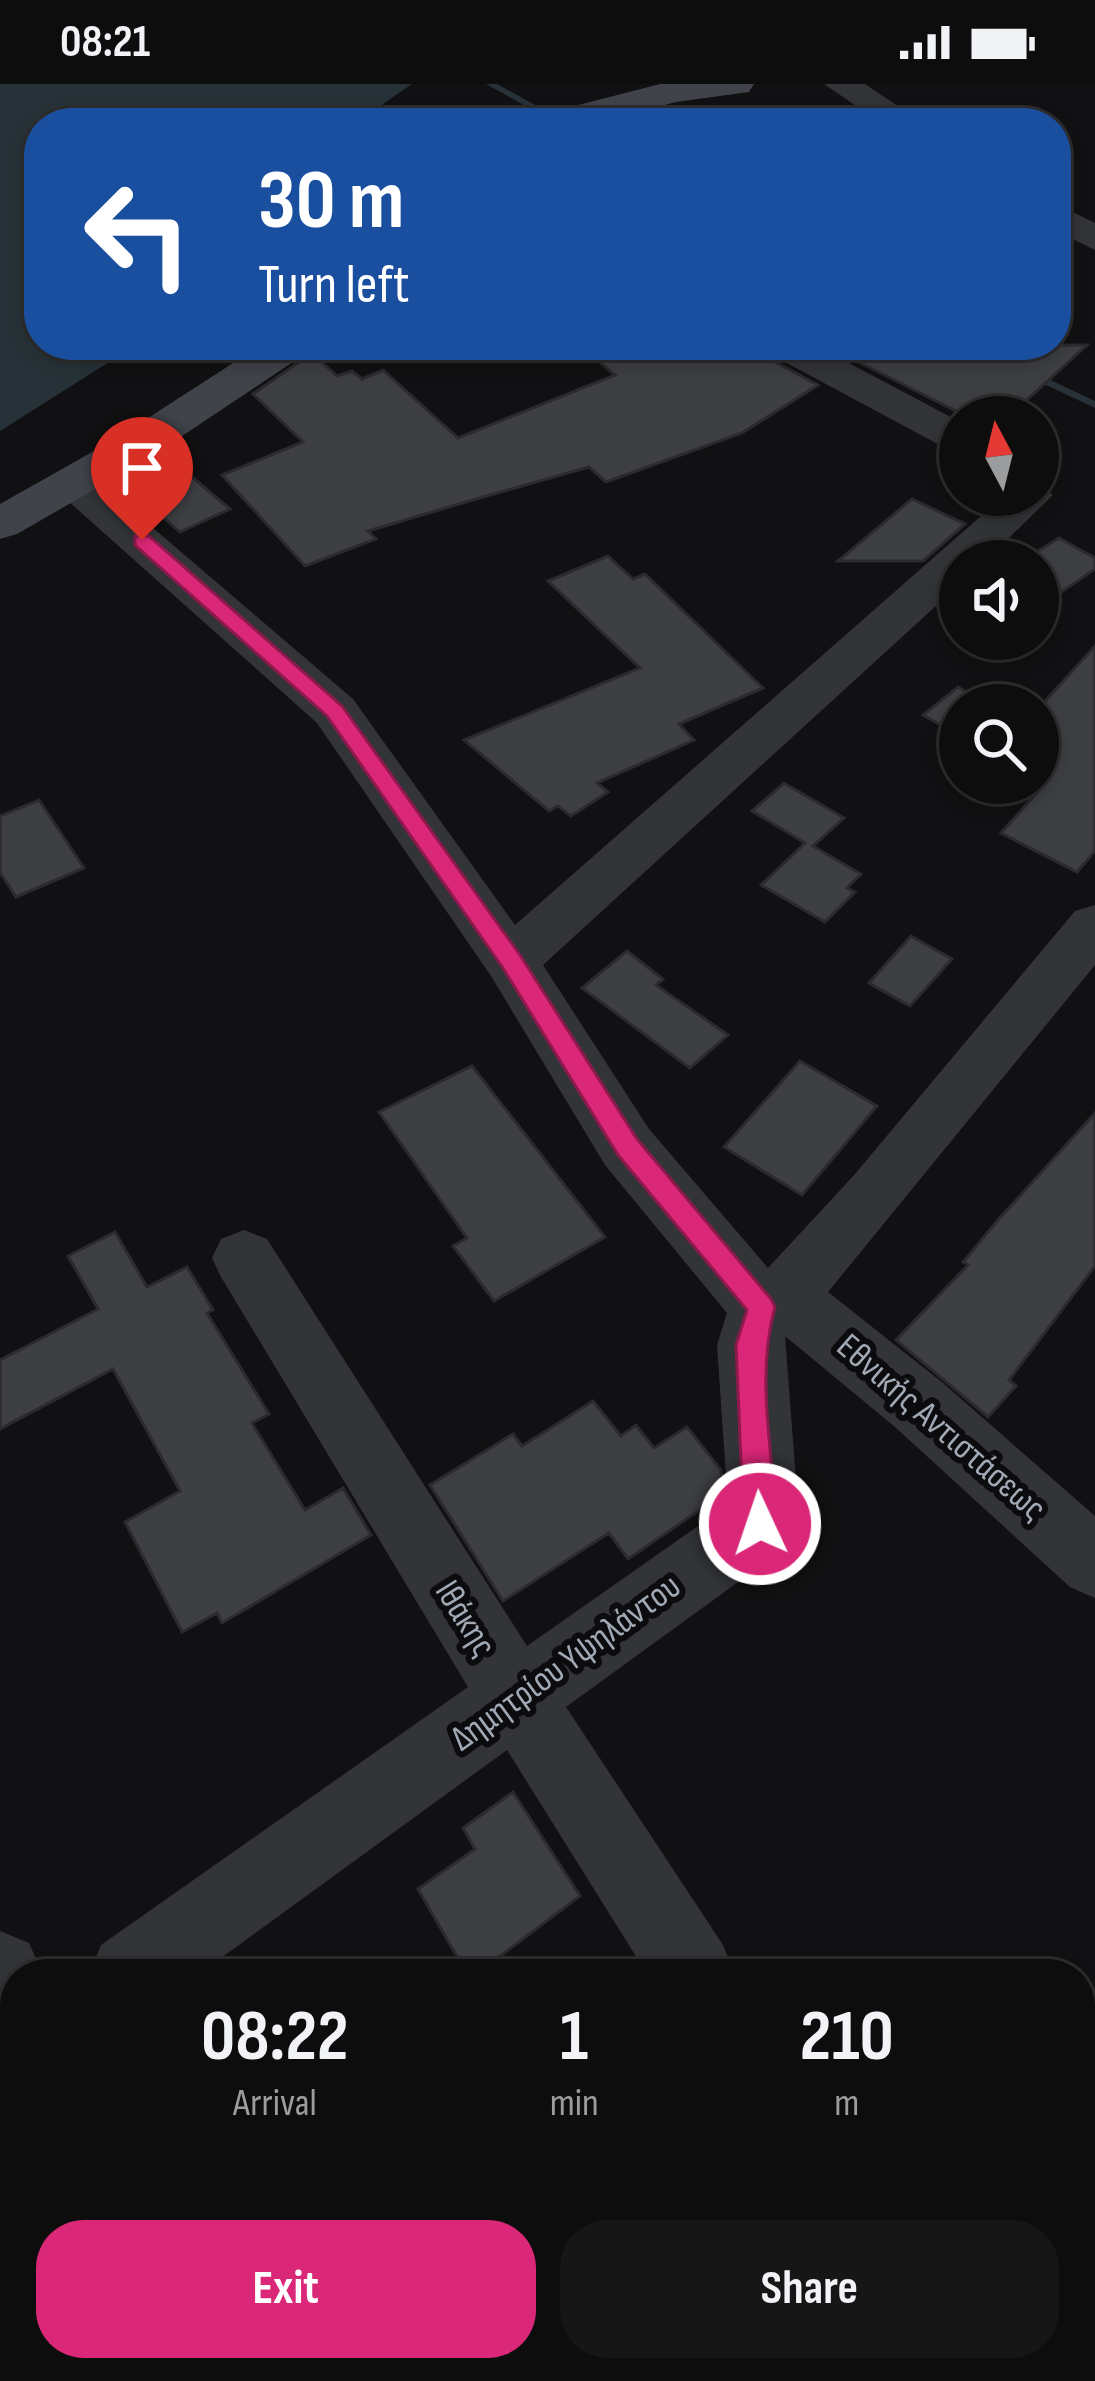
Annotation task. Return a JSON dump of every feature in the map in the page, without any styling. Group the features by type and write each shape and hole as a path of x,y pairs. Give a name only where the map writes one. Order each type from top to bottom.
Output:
{"street":[{"path":"611,108 736,84"},
{"path":"841,84 880,108"},
{"path":"0,524 74,483 267,360"},
{"path":"812,360 939,428"},
{"name":"Εθνικής Αντιστάσεως","path":"74,483 335,711 511,962 627,1147 773,1302 919,1405 1095,1563"},
{"path":"511,962 1005,516"},
{"path":"773,1302 911,1154 1095,926"},
{"name":"Ιθάκης","path":"244,1258 516,1700 684,1959"},
{"name":"Δημητρίου Υψηλάντου","path":"151,1959 760,1524 763,1507 750,1345 773,1302"}],"shaded area":[{"path":"0,84 412,84 382,108 24,108 24,360 112,360 0,431"}],"building":[{"path":"1071,345 1087,345 1071,360"},
{"path":"302,360 320,360 337,376 352,371 362,379 383,370 458,438 615,375 598,360 772,360 818,385 742,433 606,482 589,467 368,531 376,539 305,566 222,475 303,442 253,394"},
{"path":"855,360 1071,360 1031,396 939,396 939,402"},
{"path":"186,472 230,509 180,532 136,494"},
{"path":"912,499 939,512 939,516 965,524 947,540 939,540 939,547 923,561 838,561"},
{"path":"1059,538 1095,558 1095,569 1059,594 1059,540"},
{"path":"608,556 633,579 645,574 763,688 679,724 694,740 597,783 608,792 571,816 558,806 549,811 464,740 640,668 548,581"},
{"path":"1095,646 1095,851 1077,872 1001,833 1027,804 1059,804 1059,686"},
{"path":"939,702 939,724 923,715"},
{"path":"784,783 844,818 813,846 861,874 847,888 855,892 825,922 761,885 805,843 752,811"},
{"path":"39,800 84,868 16,897 0,872 0,816"},
{"path":"911,936 952,959 910,1006 869,983"},
{"path":"627,951 663,979 656,985 728,1035 690,1068 582,988"},
{"path":"800,1061 877,1106 802,1195 724,1147"},
{"path":"472,1066 605,1237 494,1301 453,1246 467,1238 379,1112"},
{"path":"1095,1113 1095,1266 1009,1380 1016,1386 988,1417 896,1340 968,1265 963,1262 998,1220"},
{"path":"115,1232 147,1287 187,1267 213,1310 207,1313 269,1414 252,1423 305,1510 343,1488 371,1535 222,1623 217,1613 182,1632 125,1522 180,1491 113,1369 0,1429 0,1360 98,1309 68,1256"},
{"path":"593,1401 621,1436 636,1425 654,1448 687,1427 721,1470 723,1494 628,1559 609,1533 503,1601 430,1485 513,1434 522,1446"},
{"path":"513,1792 580,1896 496,1959 458,1959 418,1889 475,1849 463,1828"}],"waterway":[{"path":"490,84 535,108"},
{"path":"1031,374 1095,405"}],"route":[{"path":"142,540 335,711 511,962 627,1147 761,1307 750,1345 763,1507 760,1524"}]}
